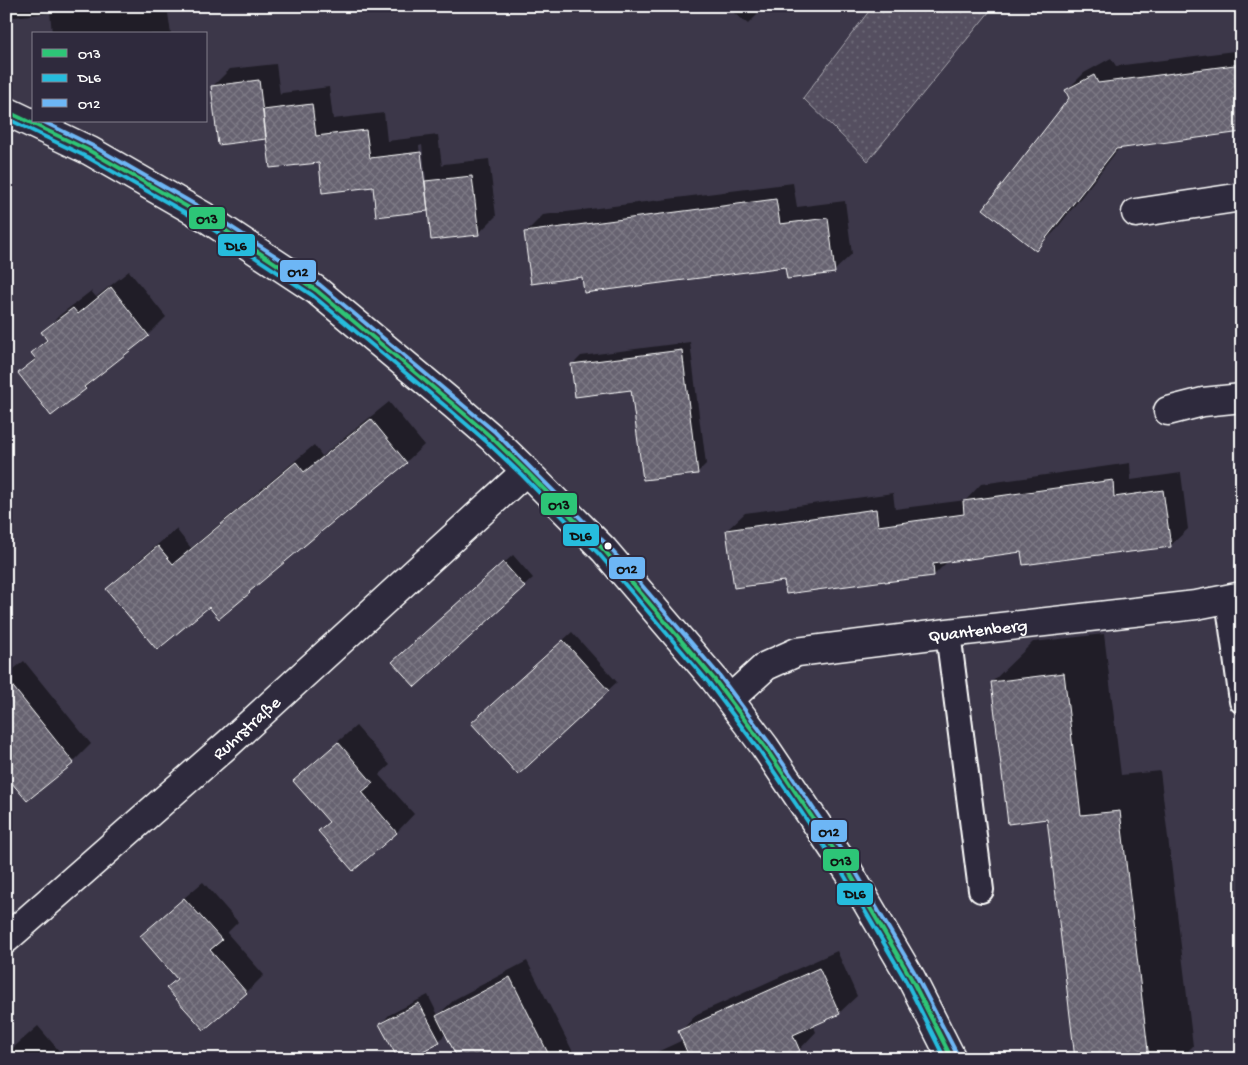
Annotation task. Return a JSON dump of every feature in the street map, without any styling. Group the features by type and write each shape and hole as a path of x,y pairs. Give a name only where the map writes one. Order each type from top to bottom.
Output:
{"street":[{"path":"6,112 90,151 205,217 316,290 454,405 526,471 604,550 714,679 765,747 849,872 911,978 952,1059"},
{"path":"1136,212 1242,197"},
{"path":"1168,411 1203,402 1242,398"},
{"name":"Ruhrstraße","path":"6,939 229,743 526,471"},
{"name":"Quantenberg","path":"730,699 766,666 797,652 1157,610 1235,597"}],"lane":[{"path":"1235,597 1242,701"},
{"path":"948,633 981,890"}],"shaded area":[{"path":"873,6 994,6 868,161 803,98"}],"building":[{"path":"1242,64 1242,132 1116,149 1036,251 983,209 1069,98 1065,90 1094,75 1098,83"},
{"path":"259,80 266,139 218,145 211,86"},
{"path":"312,104 316,136 366,130 370,158 421,152 428,211 376,217 373,187 322,193 319,163 270,168 263,110"},
{"path":"472,176 479,235 431,240 425,181"},
{"path":"776,199 780,224 828,218 835,273 787,279 785,267 584,293 582,277 531,284 524,232"},
{"path":"111,287 149,336 84,387 86,389 51,416 18,373 36,359 31,353 47,340 41,332 73,308 78,314"},
{"path":"682,350 698,474 643,480 631,390 575,397 571,364"},
{"path":"371,419 407,463 340,516 219,619 209,607 157,650 106,589 158,546 173,564 296,462 304,472"},
{"path":"1113,480 1114,497 1163,490 1171,547 1023,565 1021,552 933,564 934,576 786,594 784,581 734,588 726,530 876,509 878,526 964,514 963,501"},
{"path":"503,562 525,587 415,687 392,662"},
{"path":"563,640 609,691 518,775 471,723"},
{"path":"1064,673 1081,815 1120,811 1149,1059 1075,1059 1047,819 1008,824 991,682"},
{"path":"6,678 74,763 27,801 6,776"},
{"path":"338,742 373,783 362,792 397,833 353,871 318,831 329,822 293,781"},
{"path":"184,898 222,940 210,950 247,993 204,1030 166,988 177,979 140,936"},
{"path":"819,968 840,1014 793,1035 800,1051 782,1059 690,1059 678,1031"},
{"path":"510,977 551,1059 458,1059 436,1016"},
{"path":"419,1003 440,1042 408,1059 398,1059 379,1024"}],"transit line":[{"name":"O13","path":"6,111 90,151 205,217 316,290 454,405 526,471 604,550 714,679 765,747 849,872 911,978 952,1059"},
{"name":"DL6","path":"6,118 87,157 202,222 312,295 450,410 522,475 599,554 709,683 760,751 844,875 906,981 945,1059"},
{"name":"O12","path":"44,122 93,146 208,212 320,285 495,432 608,546 719,675 770,744 854,869 916,975 958,1056"}]}
